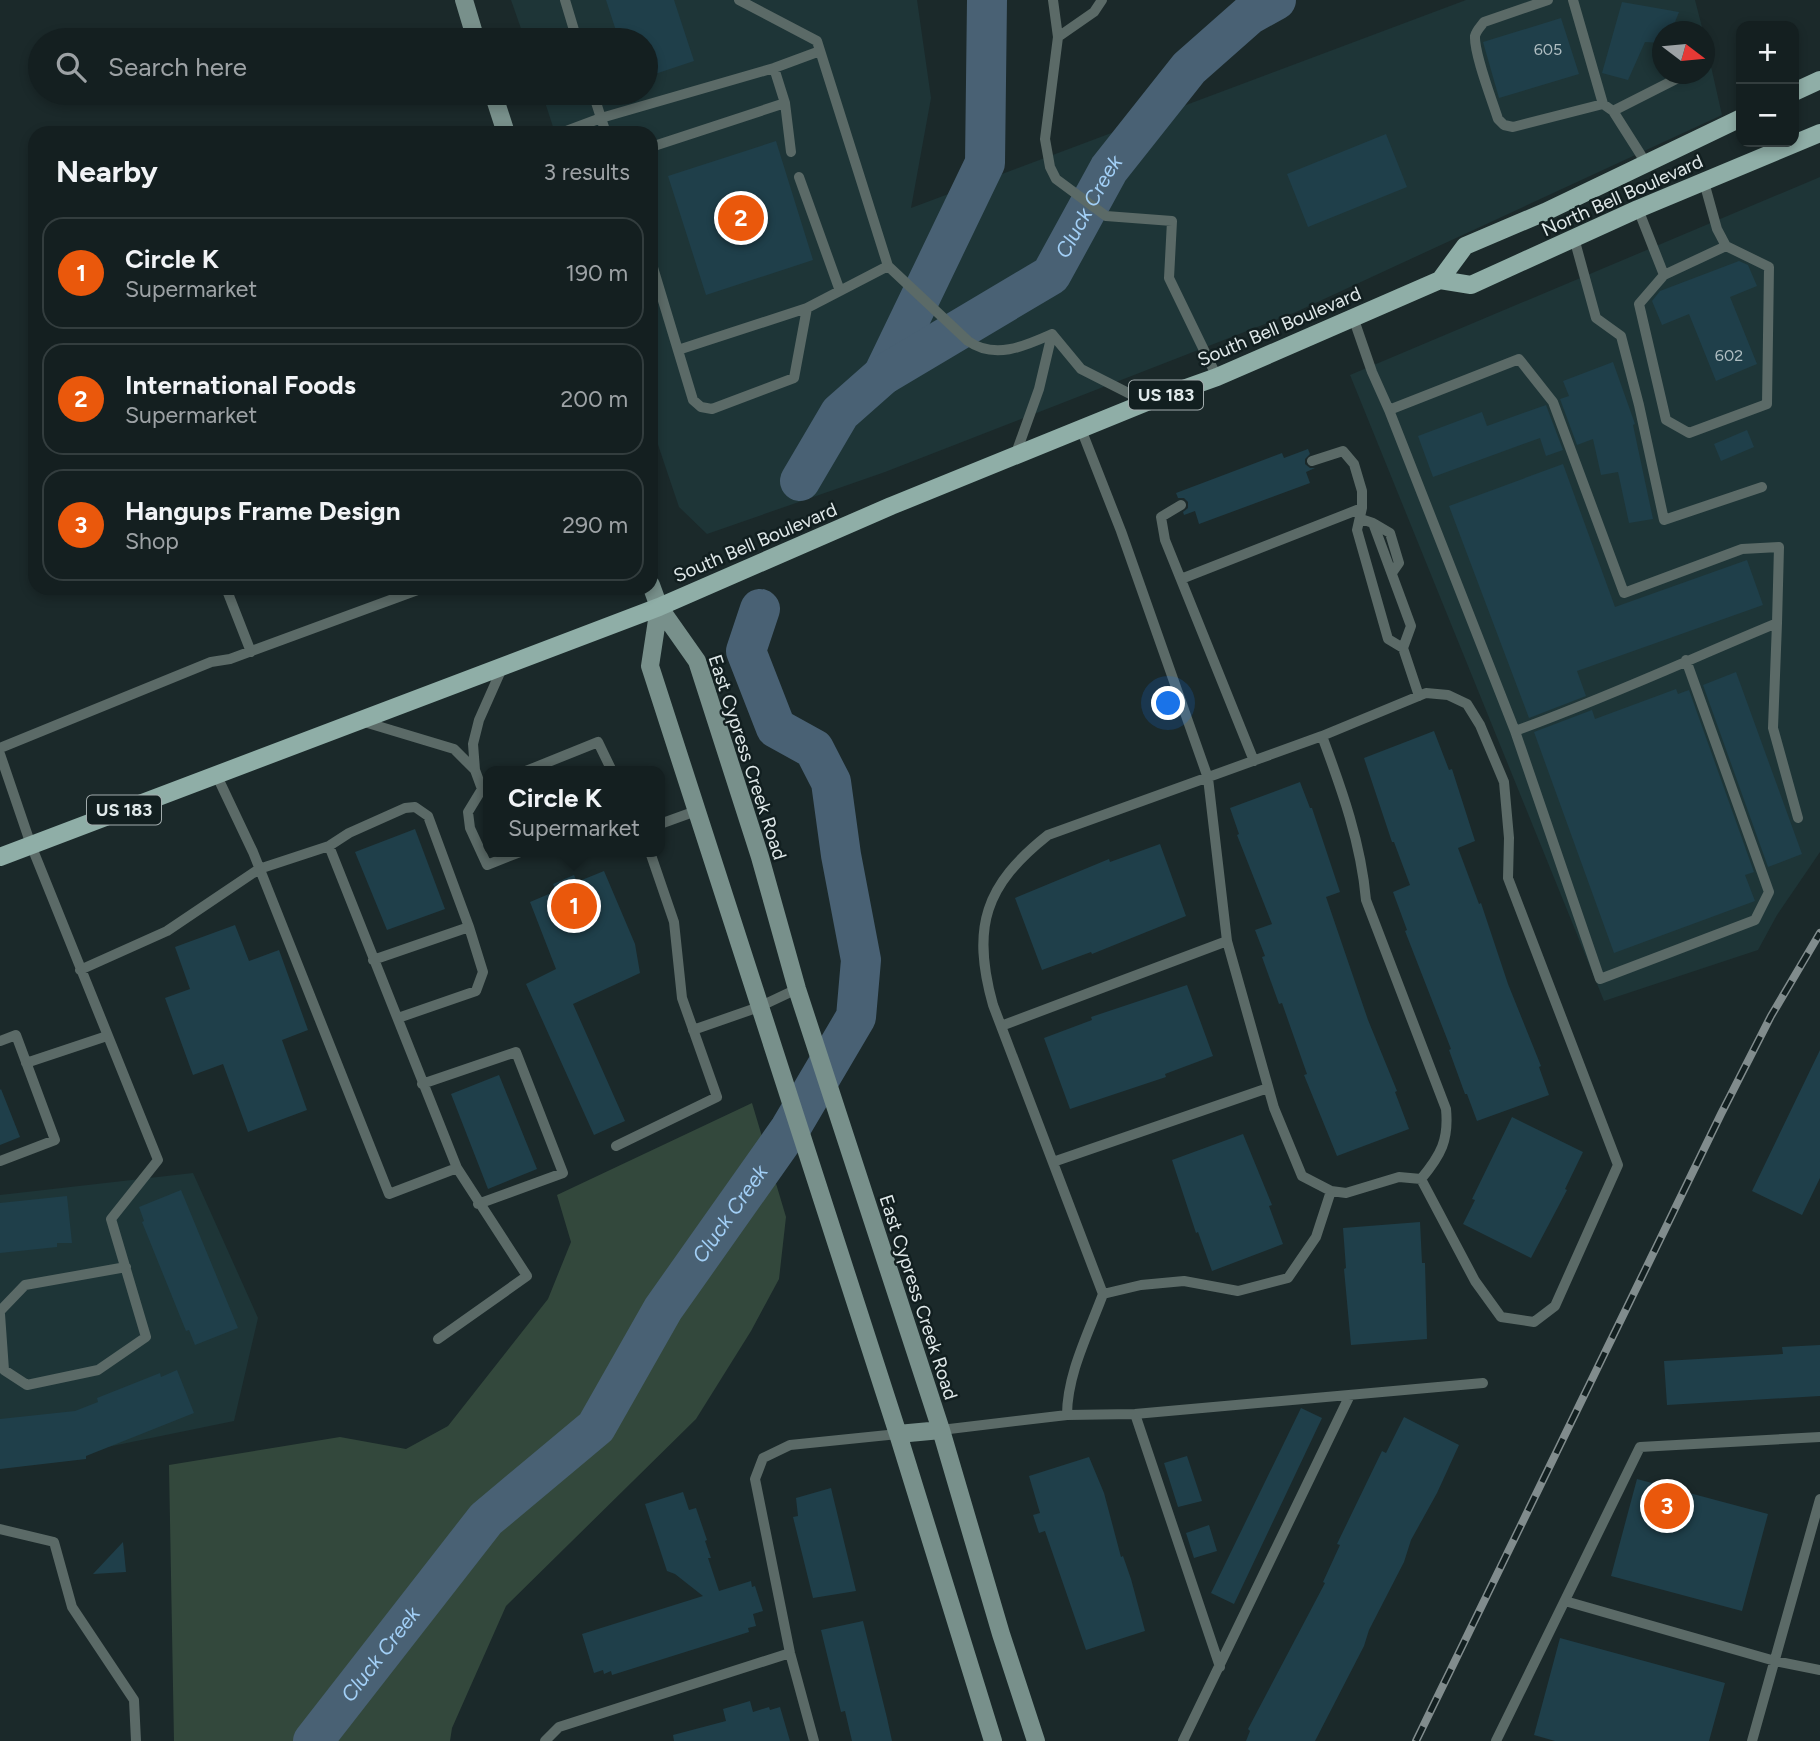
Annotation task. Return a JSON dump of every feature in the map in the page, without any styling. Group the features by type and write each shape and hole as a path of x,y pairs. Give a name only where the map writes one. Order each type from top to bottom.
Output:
{"main road":[{"path":"464,0 472,28"},
{"path":"1799,90 1820,79"},
{"path":"497,105 504,126"},
{"path":"1440,280 1465,246 1545,212 1736,120"},
{"name":"North Bell Boulevard","path":"1440,280 1471,285 1638,209 1820,134"},
{"name":"South Bell Boulevard","path":"659,607 1080,429 1217,377 1440,280"},
{"path":"655,595 659,607 650,666 898,1434 993,1741"},
{"name":"US 183","path":"0,857 659,607"},
{"name":"East Cypress Creek Road","path":"659,607 697,661 760,857 797,989 941,1430 1036,1741"},
{"path":"898,1434 941,1430"}],"lane":[{"path":"565,0 573,28"},
{"path":"739,0 817,41 888,266 978,348 1001,351 1029,344 1052,334"},
{"path":"1053,0 1058,37 1045,139 1051,167 1056,178 1106,216 1172,221 1169,278 1217,377"},
{"path":"1058,37 1094,12 1102,0"},
{"path":"1548,0 1484,22 1478,29 1475,37 1498,118 1504,125 1513,127 1603,104"},
{"path":"1573,0 1603,104 1613,111 1646,163"},
{"path":"658,102 774,68 820,51"},
{"path":"774,68 785,103 790,152"},
{"path":"1613,111 1666,84"},
{"path":"658,145 785,103"},
{"path":"597,105 604,126"},
{"path":"580,126 646,105"},
{"path":"799,177 840,291"},
{"path":"1704,182 1717,229 1726,246 1769,267 1767,404 1689,433 1665,420 1639,304 1664,275 1726,246"},
{"path":"1638,209 1664,275"},
{"path":"1574,239 1596,318 1621,336 1664,520 1762,487"},
{"path":"678,350 807,308 888,266"},
{"path":"658,284 693,400 701,407 712,409 794,378 807,308"},
{"path":"1353,317 1372,372 1516,731 1600,979 1755,920 1769,892 1686,660"},
{"path":"1052,334 1081,369 1147,402"},
{"path":"1015,456 1039,389 1052,334"},
{"path":"1389,410 1520,359 1553,402 1624,593 1742,549 1779,547 1773,728 1798,818"},
{"path":"1080,429 1121,531 1208,778 1227,941 1268,1088 1301,1176 1331,1191 1346,1193 1399,1177 1421,1179"},
{"path":"1312,461 1343,451 1354,464 1362,491 1362,513 1357,530 1388,639 1403,648"},
{"path":"1181,505 1161,517 1165,540 1254,761"},
{"path":"1362,513 1373,523 1411,626 1403,648 1419,696"},
{"path":"1181,579 1362,513"},
{"path":"229,595 251,652"},
{"path":"0,748 211,662 251,652 404,595"},
{"path":"1516,731 1589,704 1777,623"},
{"path":"475,770 472,744 479,720 503,665"},
{"path":"1067,1415 1067,1399 1078,1360 1103,1294 1006,1042 987,984 983,961 985,915 994,895 1024,853 1048,835 1322,736 1426,693 1448,695 1467,704 1480,725 1504,782 1509,838 1508,878 1619,1165 1555,1306 1534,1322 1501,1317 1475,1281 1421,1179"},
{"path":"361,721 453,750 475,770 483,784"},
{"path":"1322,736 1357,838 1366,900 1446,1109 1444,1145 1436,1162 1421,1179"},
{"path":"539,766 598,743 610,766"},
{"path":"0,754 31,845 158,1160 111,1219 126,1266 146,1337 98,1370 27,1385 4,1370 0,1312 25,1284 126,1266"},
{"path":"216,774 259,869 389,1194 457,1168"},
{"path":"483,791 468,812 470,828 483,856"},
{"path":"80,970 167,931 259,869 329,846 349,833 405,808 415,807 428,816 483,971 476,991 398,1018"},
{"path":"665,822 696,811"},
{"path":"329,846 457,1168 527,1276 438,1339"},
{"path":"483,857 487,865 507,857"},
{"path":"617,1146 717,1097 681,998 674,922 652,857"},
{"path":"373,960 469,928"},
{"path":"1001,1026 1227,941"},
{"path":"693,1030 759,1007 797,989"},
{"path":"0,1041 16,1035 55,1140 0,1161"},
{"path":"26,1063 107,1036"},
{"path":"422,1084 516,1052 563,1173 478,1204"},
{"path":"1053,1162 1268,1088"},
{"path":"1103,1294 1141,1285 1184,1281 1238,1291 1288,1278 1316,1237 1331,1191"},
{"path":"941,1430 1067,1415 1135,1414 1483,1383"},
{"path":"1184,1741 1350,1395"},
{"path":"1135,1414 1220,1667"},
{"path":"814,1741 790,1653 755,1479 763,1458 790,1445 898,1434"},
{"path":"1496,1741 1640,1447 1820,1437"},
{"path":"1752,1741 1820,1499"},
{"path":"0,1529 54,1542 72,1607 134,1700 136,1741"},
{"path":"1565,1601 1775,1661 1820,1670"},
{"path":"545,1741 559,1727 790,1653"}],"shaded area":[{"path":"511,0 917,0 931,98 911,208 1466,0 1695,0 1700,21 1652,21 1652,84 1715,84 1722,115 1296,312 885,472 707,534 679,507 658,445 658,126 553,126 546,105 658,105 658,28 521,28"},
{"path":"1820,177 1820,852 1777,915 1758,950 1604,1001 1350,375"},
{"path":"193,1173 258,1318 234,1421 0,1469 0,1195"}],"green space":[{"path":"752,1103 786,1217 779,1279 751,1331 696,1419 506,1606 452,1728 450,1741 174,1741 169,1465 340,1437 406,1449 448,1426 548,1299 571,1242 557,1195"}],"building":[{"path":"606,0 674,0 694,61 658,73 658,28 615,28"},
{"path":"1622,2 1679,12 1675,21 1652,21 1652,42 1645,42 1628,80 1602,73"},
{"path":"1561,18 1579,74 1499,98 1483,42"},
{"path":"1386,134 1407,187 1308,227 1287,174"},
{"path":"776,141 813,260 706,295 668,176"},
{"path":"1739,261 1748,265 1757,286 1730,297 1757,364 1716,381 1689,314 1662,325 1652,301 1660,291"},
{"path":"1613,362 1635,424 1633,425 1653,519 1629,523 1618,472 1601,475 1593,439 1577,445 1560,399 1569,396 1563,381"},
{"path":"1546,405 1563,450 1546,456 1540,438 1433,477 1418,436 1482,412 1487,426"},
{"path":"1747,430 1754,447 1721,461 1714,444"},
{"path":"1308,449 1310,454 1305,459 1305,464 1315,468 1306,472 1310,483 1199,524 1195,511 1184,515 1188,502 1184,498 1178,498 1176,493 1282,453 1284,458"},
{"path":"1563,464 1615,607 1747,560 1763,605 1577,671 1586,696 1529,718 1449,506"},
{"path":"1736,672 1802,854 1768,867 1703,685"},
{"path":"1676,689 1678,694 1689,690 1754,872 1745,875 1755,901 1614,953 1534,732 1592,710 1595,719"},
{"path":"1434,731 1449,770 1452,769 1475,841 1458,848 1479,904 1481,903 1508,984 1541,1066 1539,1067 1549,1095 1477,1121 1405,931 1407,930 1393,892 1410,885 1392,842 1364,758"},
{"path":"1300,782 1312,808 1340,892 1326,897 1409,1129 1337,1156 1304,1075 1307,1074 1282,1003 1279,1004 1262,957 1265,956 1255,930 1272,924 1237,835 1239,834 1230,808"},
{"path":"415,829 445,909 387,930 355,852"},
{"path":"1160,844 1186,916 1092,954 1091,952 1042,970 1015,898 1109,859 1110,862"},
{"path":"604,871 635,944 640,973 573,1004 625,1121 594,1135 526,984 556,969 530,902 556,891 553,884 574,875 577,882"},
{"path":"235,925 249,961 279,950 308,1030 282,1040 307,1110 248,1132 223,1064 193,1075 165,998 190,989 175,947"},
{"path":"1187,985 1213,1056 1165,1074 1166,1077 1070,1109 1044,1038 1092,1020 1091,1017"},
{"path":"1820,1050 1820,1178 1802,1215 1752,1191"},
{"path":"499,1075 537,1169 488,1189 451,1094"},
{"path":"0,1090 20,1137 0,1145"},
{"path":"1512,1117 1583,1152 1565,1189 1567,1190 1531,1258 1463,1224 1475,1200 1472,1199"},
{"path":"1243,1134 1272,1205 1269,1206 1283,1244 1212,1271 1198,1232 1196,1233 1172,1160"},
{"path":"181,1190 238,1328 195,1345 189,1330 186,1331 142,1222 144,1221 139,1207"},
{"path":"67,1196 72,1243 0,1253 0,1203"},
{"path":"1420,1222 1422,1263 1425,1263 1427,1339 1351,1345 1343,1228"},
{"path":"1820,1345 1820,1396 1667,1405 1664,1361 1783,1354 1782,1347"},
{"path":"177,1370 194,1413 86,1456 86,1459 0,1469 0,1419 75,1411 98,1402 97,1398 160,1373 161,1377"},
{"path":"1301,1408 1322,1418 1234,1604 1211,1593"},
{"path":"1404,1417 1459,1445 1411,1540 1404,1562 1369,1630 1364,1646 1315,1741 1246,1741 1250,1731 1248,1729 1325,1583 1323,1582 1340,1545 1337,1544 1382,1451 1386,1453"},
{"path":"1187,1456 1202,1501 1178,1507 1164,1463"},
{"path":"1089,1457 1104,1493 1145,1631 1086,1650 1045,1531 1039,1533 1033,1515 1040,1513 1029,1476"},
{"path":"1637,1479 1768,1514 1742,1611 1611,1576"},
{"path":"831,1488 856,1591 813,1598 793,1517 798,1516 796,1498"},
{"path":"683,1492 689,1510 696,1508 719,1591 751,1581 752,1587 755,1586 763,1611 753,1614 756,1626 748,1628 749,1632 612,1675 611,1671 604,1674 603,1670 594,1673 582,1634 703,1596 667,1571 645,1504"},
{"path":"1209,1525 1217,1551 1194,1558 1186,1533"},
{"path":"123,1542 126,1572 93,1574"},
{"path":"863,1621 892,1741 852,1741 845,1711 841,1712 821,1630"},
{"path":"1560,1638 1725,1683 1709,1741 1555,1741 1534,1735"},
{"path":"750,1701 753,1712 780,1707 790,1741 674,1741 673,1735 726,1721 723,1709"}],"waterway":[{"path":"883,375 985,163 987,0"},
{"name":"Cluck Creek","path":"800,481 840,413 883,375 1051,275 1109,169 1189,68 1249,15 1276,0"},
{"name":"Cluck Creek","path":"313,1741 486,1519 596,1427 663,1309 790,1129 856,1017 861,960 841,855 831,782 814,749 776,728 746,651 760,609"}],"railway":[{"path":"1416,1741 1721,1114 1771,1016 1820,933"}],"place":[{"name":"International Foods","path":"741,218"},
{"name":"Circle K","path":"574,906"},
{"name":"Hangups Frame Design","path":"1667,1506"}]}
